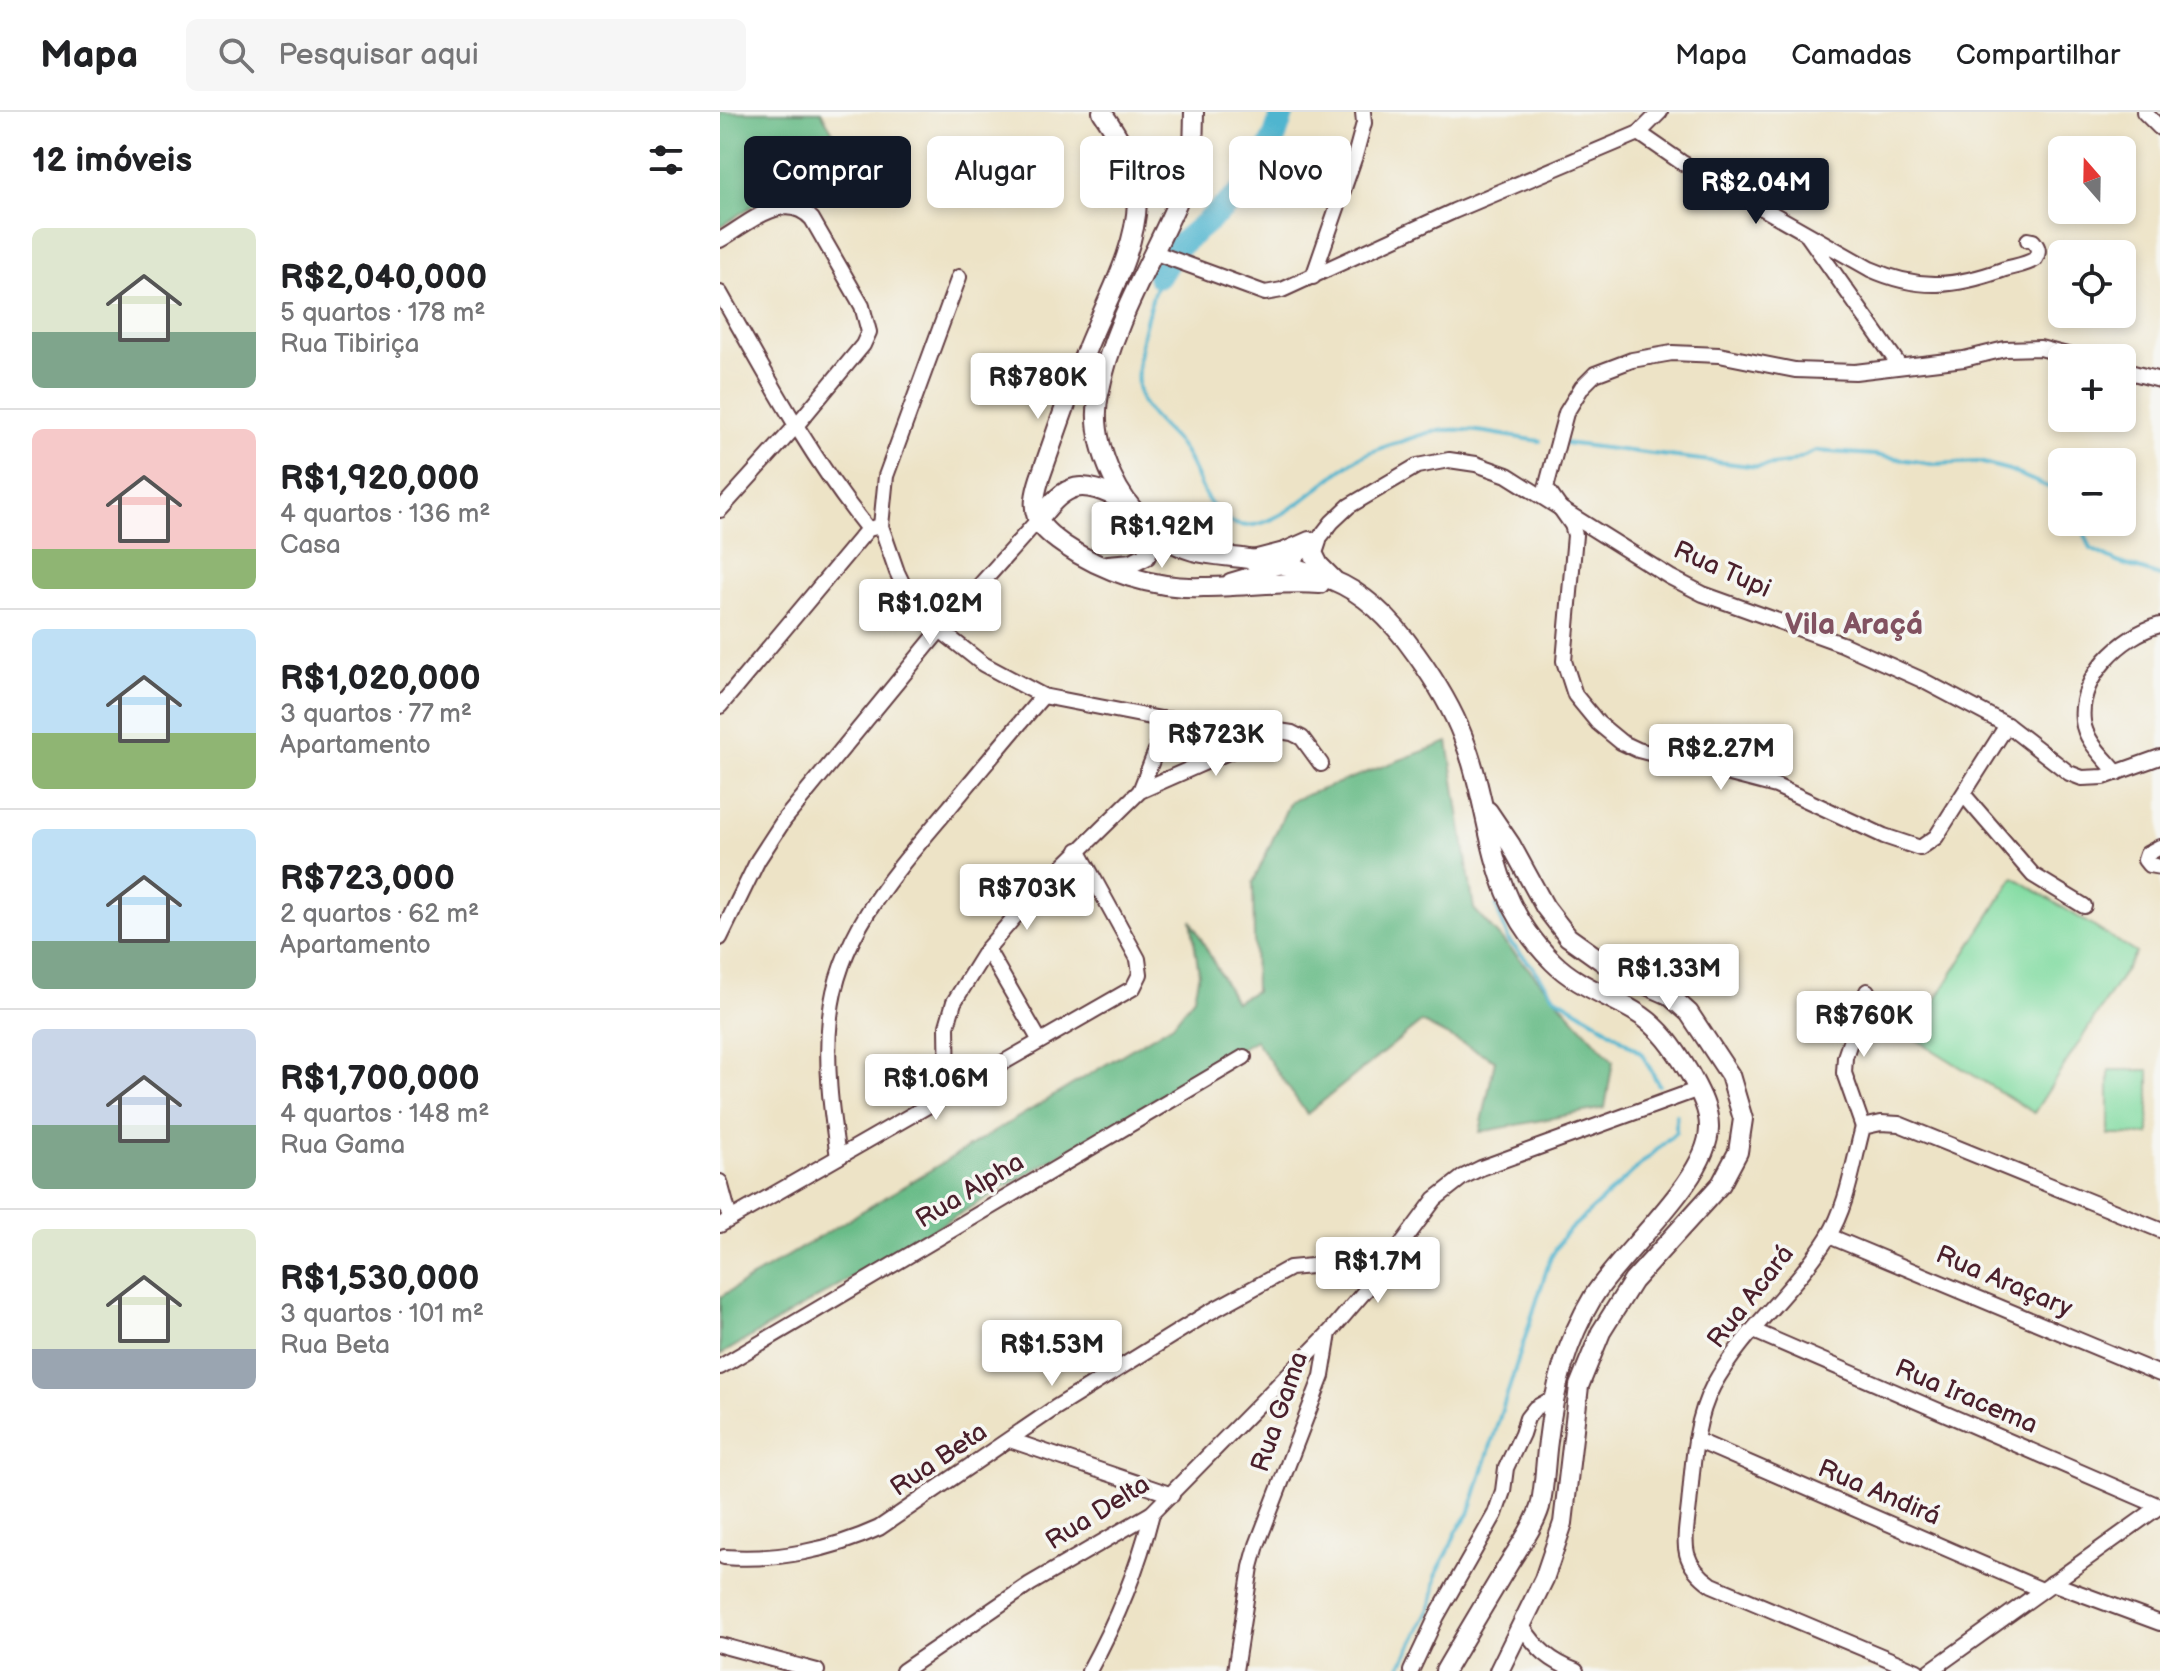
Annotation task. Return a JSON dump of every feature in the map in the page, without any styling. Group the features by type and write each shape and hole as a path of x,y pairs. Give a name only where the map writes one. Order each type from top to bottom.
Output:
{"main road":[{"path":"1102,112 1125,150 1136,178 1137,201 1129,242 1033,499 1038,520 1055,539 1076,554 1134,578 1201,588 1284,582 1339,583"},
{"path":"1124,501 1105,459 1097,428 1099,391 1120,327 1158,254 1189,175 1193,155 1194,112"},
{"path":"1099,320 1120,327"},
{"path":"1038,520 1061,492 1076,486 1100,489 1124,501 1141,518 1182,548 1284,565 1339,583"},
{"path":"1101,566 1132,563 1146,556 1150,545 1141,518"},
{"path":"1317,541 1313,553 1319,565 1339,583 1362,597 1400,632 1438,687 1463,736 1482,802 1494,863 1520,921 1554,963 1591,989 1654,1025 1672,1045 1699,1089 1709,1122 1709,1137 1699,1162 1678,1193 1597,1291 1575,1328 1553,1398 1540,1507 1445,1671"},
{"path":"1482,802 1511,845 1545,907 1568,937 1617,972 1669,995 1689,1013 1730,1075 1743,1119 1738,1152 1721,1184 1633,1281 1601,1332 1579,1386 1563,1523 1550,1563 1499,1671"},
{"path":"1672,1045 1681,1029 1699,1028"},
{"path":"1709,1122 1723,1133 1735,1128 1743,1119"},
{"path":"1518,1549 1536,1547 1550,1563"}],"street":[{"path":"1313,277 1355,156 1364,123 1363,112"},
{"path":"1158,254 1265,293 1282,290 1454,211 1639,133 1660,112"},
{"path":"2144,112 2160,128"},
{"path":"1639,133 1663,151 1870,269 1895,280 1948,285 2030,262 2038,254 2038,247 2028,240"},
{"path":"720,240 776,208 788,206 803,210 812,219 867,316 869,332 863,345 795,427 720,510"},
{"path":"1805,232 1899,365"},
{"path":"720,706 874,528 886,476 959,277"},
{"path":"720,293 795,427 845,501 874,528 906,591 940,630 983,664 1043,696 1161,719 1236,724 1299,735 1321,764"},
{"path":"2007,725 1936,837 1928,845 1912,848 1776,786 1651,755 1621,742 1583,707 1570,682 1564,661 1575,535 1572,525 1546,488 1566,413 1582,387 1609,366 1672,353 1719,355 1795,370 1855,372 1964,359 2005,349 2048,350"},
{"path":"2136,374 2160,380"},
{"name":"Rua Tupi","path":"1284,565 1317,541 1349,506 1388,481 1417,466 1449,460 1476,464 1507,475 1670,577 1703,594 1842,644 1920,679 2007,725 2069,773 2092,778 2117,773 2160,757"},
{"path":"720,938 758,860 784,820 940,630 1038,520"},
{"path":"1249,559 1284,550 1332,522"},
{"path":"1201,588 1284,565"},
{"path":"2117,773 2086,732 2083,720 2086,696 2101,667 2126,640 2160,625"},
{"path":"838,1157 827,1079 830,1016 835,991 859,925 901,865 1043,696"},
{"path":"1140,791 1157,748 1161,719"},
{"path":"948,1094 947,1026 954,1002 987,949 1030,899 1140,791 1278,731"},
{"path":"1964,795 2033,875 2084,906"},
{"path":"2160,847 2147,854 2145,861 2160,867"},
{"path":"720,1182 725,1222 1133,988 1140,974 1138,959 1078,850"},
{"path":"987,949 1040,1041"},
{"path":"1867,991 1845,1057 1844,1073 1863,1127 1881,1123 1908,1127 2160,1230"},
{"name":"Rua Alpha","path":"720,1367 1244,1057"},
{"name":"Rua Gama","path":"1235,1671 1251,1567 1322,1376 1329,1333 1377,1277 1435,1199 1463,1177 1481,1168 1699,1089"},
{"name":"Rua Acará","path":"1863,1127 1843,1204 1829,1236 1713,1387 1696,1440 1685,1545 1688,1562 1696,1574 1712,1585 1917,1671"},
{"name":"Rua Araçary","path":"1829,1236 2160,1374"},
{"name":"Rua Beta","path":"724,1557 752,1559 804,1552 850,1541 879,1528 1055,1408 1208,1313 1290,1268 1323,1265 1377,1277"},
{"name":"Rua Iracema","path":"1754,1331 2159,1506"},
{"name":"Rua Delta","path":"903,1671 1030,1584 1152,1513 1329,1333"},
{"path":"1411,1671 1437,1616 1495,1514 1503,1491 1506,1468 1527,1418 1535,1408 1553,1398"},
{"path":"1010,1440 1172,1495"},
{"name":"Rua Andirá","path":"1696,1440 2047,1587 2160,1623"},
{"path":"1930,1671 2159,1506"},
{"path":"1089,1671 1134,1576 1152,1513"},
{"path":"1522,1626 1549,1659 1576,1671"},
{"path":"724,1650 817,1671"}],"green space":[{"path":"720,112 821,112 835,136 744,136 744,208 749,208 720,227"},
{"path":"1448,742 1474,909 1613,1061 1605,1108 1480,1132 1495,1060 1421,1022 1307,1114 1255,1040 720,1355 720,1297 1173,1024 1194,997 1199,973 1191,920 1235,1002 1255,991 1253,883 1290,801"},
{"path":"2014,877 2136,953 2034,1113 1912,1037"},
{"path":"2109,1070 2149,1070 2149,1135 2109,1135"}],"waterway":[{"path":"1159,276 1176,248 1241,193 1259,168 1283,112"},
{"path":"1159,276 1140,353 1140,396 1151,415 1185,453 1212,506 1231,522 1246,526 1278,516 1357,459 1427,433 1463,430 1540,441"},
{"path":"1564,443 1758,467 1788,463 1816,451 1875,455 1932,464 1979,462 2009,470 2048,487"},
{"path":"2086,536 2091,549 2117,562 2160,576"},
{"path":"1496,906 1509,941 1554,996 1642,1054 1659,1085"},
{"path":"1398,1671 1432,1605 1437,1572 1456,1532 1469,1514 1550,1259 1564,1235 1676,1132 1676,1115"}],"district":[{"name":"Vila Araçá","path":"1854,625"}]}
